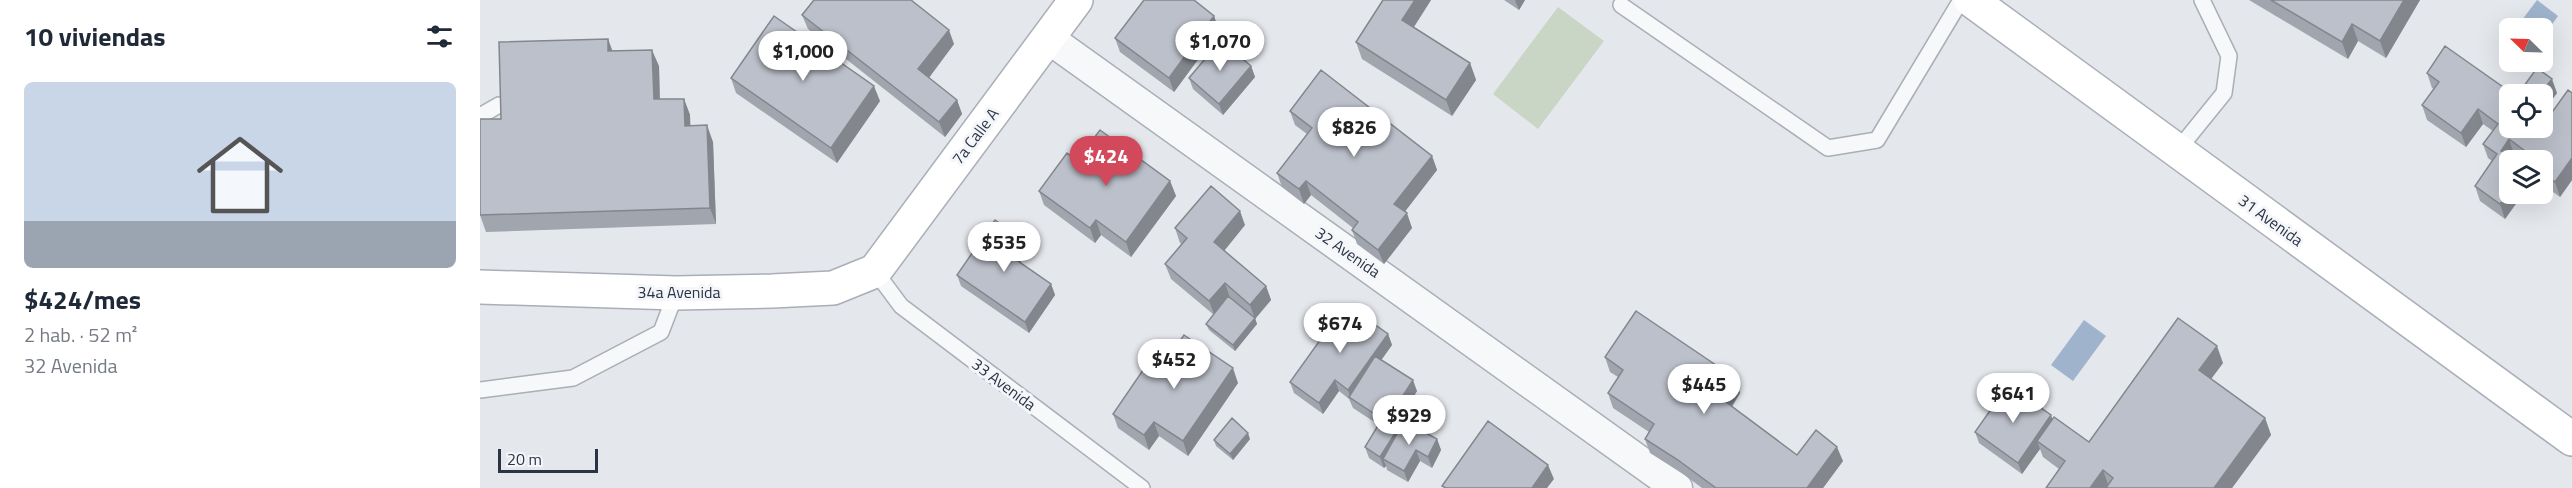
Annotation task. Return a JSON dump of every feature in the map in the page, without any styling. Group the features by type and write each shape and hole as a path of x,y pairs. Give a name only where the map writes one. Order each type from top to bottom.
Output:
{"street":[{"name":"7a Calle A","path":"875,271 1076,0"},
{"name":"31 Avenida","path":"1971,0 2572,439"},
{"name":"32 Avenida","path":"1048,38 1677,488"},
{"name":"34a Avenida","path":"480,287 676,293 833,288 875,271"}],"lane":[{"path":"1621,5 1828,148 1877,140 1961,0"},
{"path":"2177,151 2224,93 2229,56 2202,0"},
{"path":"480,116 499,105"},
{"name":"33 Avenida","path":"875,271 902,306 1142,488"},
{"path":"480,390 573,378 661,332 676,293"}],"green space":[{"path":"1558,7 1604,41 1538,129 1493,94"}],"water":[{"path":"2537,0 2558,16 2553,23 2553,18 2524,18"},
{"path":"2084,320 2106,336 2073,381 2051,365"}],"building":[{"path":"814,0 911,0 949,30 918,69 957,100 939,122 802,15"},
{"path":"1144,0 1194,0 1214,16 1169,78 1115,38"},
{"path":"1383,0 1415,0 1402,20 1470,63 1446,100 1356,42"},
{"path":"2271,0 2404,0 2380,41 2352,24 2342,42"},
{"path":"774,16 874,86 831,148 731,78"},
{"path":"608,39 608,51 652,50 654,99 684,99 685,126 707,125 710,208 480,215 480,119 501,119 499,42"},
{"path":"1221,40 1251,66 1219,104 1189,78"},
{"path":"2445,46 2499,84 2499,138 2553,138 2553,111 2568,90 2572,93 2572,158 2555,182 2553,181 2553,150 2524,150 2509,139 2502,150 2499,150 2499,203 2475,186 2497,154 2483,144 2498,124 2478,109 2461,133 2422,105 2439,82 2427,73"},
{"path":"1321,70 1432,156 1394,204 1407,213 1378,250 1352,230 1358,222 1306,181 1299,189 1277,173 1312,128 1290,111"},
{"path":"2534,72 2542,72 2552,79 2548,84 2525,84"},
{"path":"1100,130 1170,181 1126,242 1096,220 1090,228 1039,191 1067,153 1077,161"},
{"path":"1211,186 1240,211 1214,242 1266,286 1250,305 1225,283 1209,301 1165,264 1187,238 1175,228"},
{"path":"995,220 1024,240 1012,257 1051,284 1025,322 957,275"},
{"path":"1228,296 1255,318 1233,345 1206,324"},
{"path":"1346,304 1388,334 1348,390 1335,380 1319,403 1290,382"},
{"path":"1636,311 1735,378 1722,399 1797,455 1816,430 1837,447 1807,488 1716,488 1645,439 1654,424 1608,393 1623,370 1605,357"},
{"path":"2178,318 2217,346 2199,370 2265,418 2214,488 2106,488 2113,478 2103,470 2090,488 2046,488 2065,461 2037,441 2054,417 2089,442"},
{"path":"1184,335 1233,368 1183,441 1154,422 1144,435 1113,414 1154,354 1165,362"},
{"path":"1375,356 1413,380 1388,419 1399,427 1380,457 1365,447 1382,419 1349,397"},
{"path":"2008,385 2051,415 2018,463 1975,432"},
{"path":"1232,418 1248,433 1230,454 1214,440"},
{"path":"1404,421 1437,439 1428,457 1416,450 1404,471 1383,459"},
{"path":"1488,421 1548,465 1532,488 1446,488 1442,486"}]}
